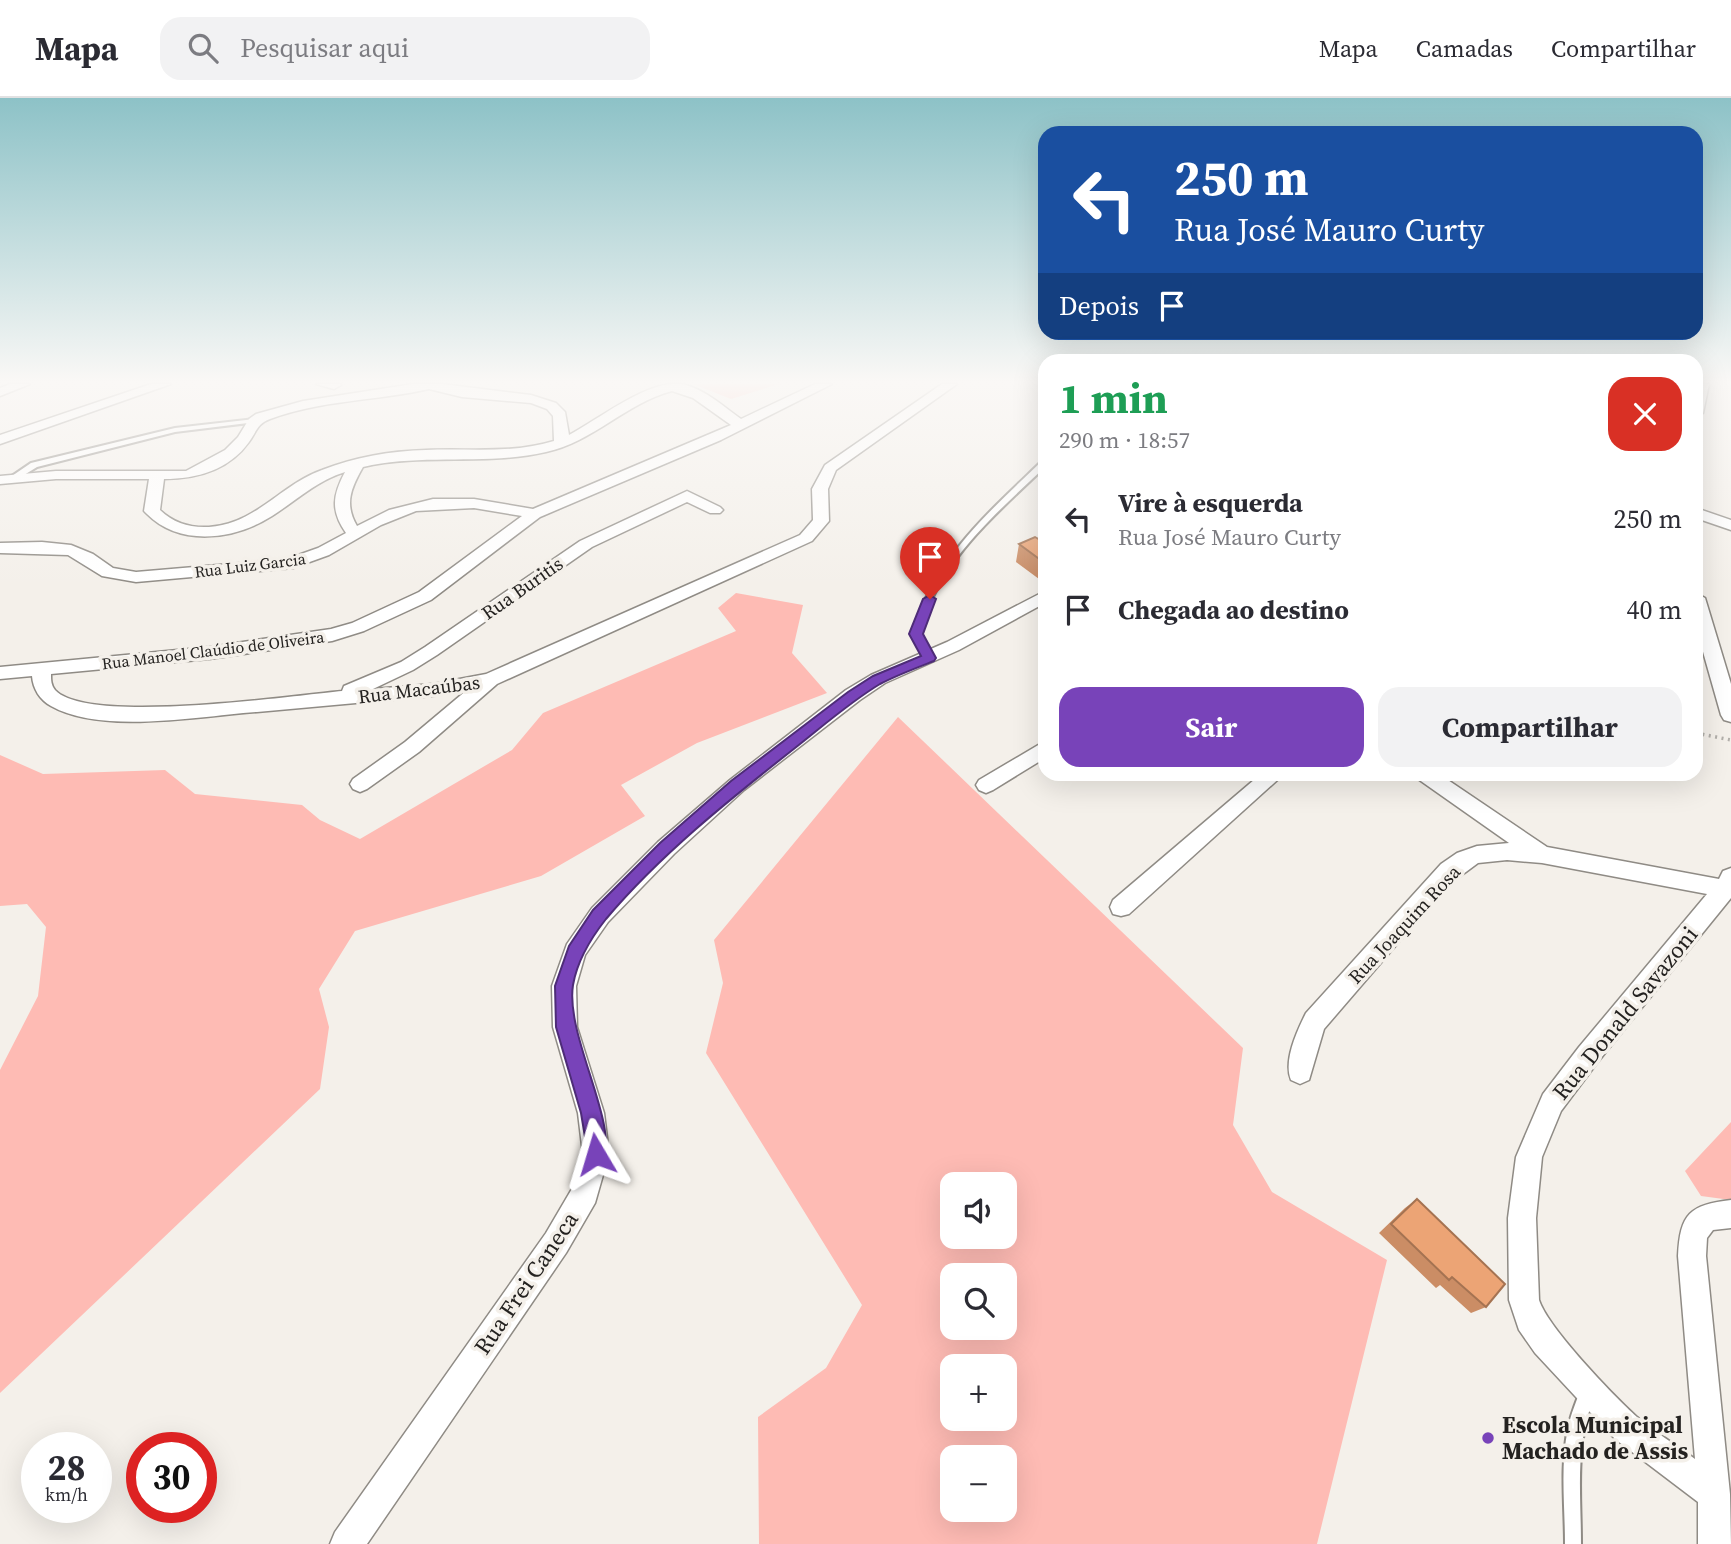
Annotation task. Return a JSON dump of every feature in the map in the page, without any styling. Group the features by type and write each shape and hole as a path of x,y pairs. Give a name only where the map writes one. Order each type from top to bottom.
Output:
{"street":[{"path":"7,479 56,475 187,475 206,470 232,451"},
{"path":"157,477 152,511 160,521 177,529 206,531 231,528 257,519 311,479 357,464 409,455 518,451"},
{"name":"Rua Manoel Claúdio de Oliveira","path":"0,673 209,653 332,635 358,628 425,596 534,514 679,451"},
{"name":"Rua Macaúbas","path":"41,669 43,687 52,699 79,709 139,715 433,690 490,680 806,538 821,521 820,489 824,476 854,451"},
{"path":"355,536 342,518 340,503 357,464"},
{"name":"Rua Buritis","path":"333,698 419,659 562,559 613,530 687,496 715,510"},
{"name":"Rua Luiz Garcia","path":"0,548 42,547 71,550 88,557 108,572 136,577 288,564 333,549 377,521 404,509 431,503 466,501 534,514"},
{"path":"1703,515 1731,524"},
{"name":"Rua Frei Caneca","path":"347,1544 556,1243 585,1193 596,1154 591,1113 565,1027 564,986 575,951 600,915 666,848 737,785 853,695 878,679 929,658 1038,600"},
{"path":"1703,621 1731,715"},
{"path":"360,784 412,747 490,680"},
{"path":"986,785 1038,752"},
{"path":"1121,907 1266,781"},
{"path":"1435,781 1542,855"},
{"name":"Rua Joaquim Rosa","path":"1300,1072 1309,1033 1315,1021 1454,866 1484,853 1542,855 1728,883"},
{"name":"Rua Donald Savazoni","path":"1714,1494 1626,1428 1546,1342 1531,1319 1524,1300 1522,1218 1529,1157 1552,1103 1580,1064 1728,883"},
{"path":"1715,1544 1714,1494 1692,1256 1693,1234 1705,1217 1731,1214"}],"lane":[{"path":"7,479 34,465 88,451"},
{"path":"929,658 916,634 923,612 937,586 965,541 1038,470"},
{"path":"1573,1544 1572,1450 1577,1412 1589,1390"}],"path":[{"path":"1703,734 1731,740"}],"shaded area":[{"path":"736,593 803,605 792,653 827,693 697,743 621,785 645,816 541,876 355,931 319,989 329,1027 320,1089 0,1393 0,1070 38,996 46,927 27,904 0,906 0,755 43,774 165,770 195,794 302,805 320,820 360,839 512,750 543,713 736,631 718,608"},
{"path":"898,717 1243,1048 1233,1125 1272,1192 1387,1260 1317,1544 759,1544 758,1417 826,1368 862,1305 706,1053 723,983 714,940"},
{"path":"1731,1122 1731,1200 1701,1196 1685,1171"}],"building":[{"path":"1035,537 1038,539 1038,558 1019,544"},
{"path":"1417,1199 1505,1284 1486,1307 1452,1277 1449,1280 1391,1224"}],"place":[{"name":"Escola Municipal Machado de Assis","path":"1488,1438"}],"route":[{"path":"596,1154 591,1113 565,1027 564,986 575,951 600,915 666,848 737,785 853,695 878,679 929,658 916,634 918,623 930,599"}]}
